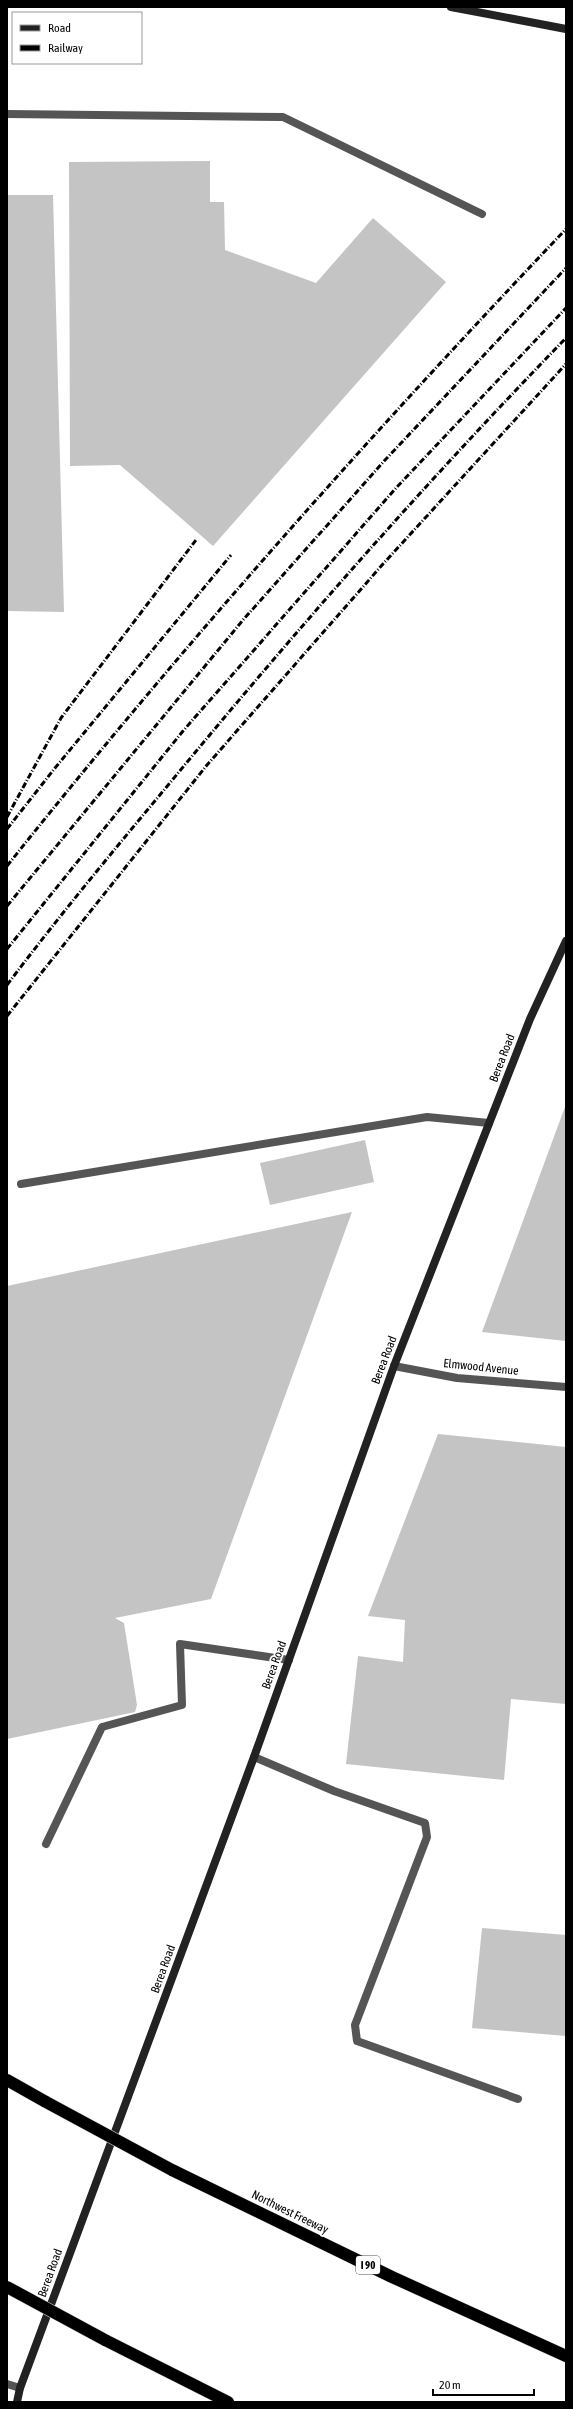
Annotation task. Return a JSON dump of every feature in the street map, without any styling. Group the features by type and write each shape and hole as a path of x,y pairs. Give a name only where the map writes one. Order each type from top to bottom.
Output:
{"highway":[{"name":"Northwest Freeway","path":"7,2080 172,2170 392,2277 566,2356"},
{"path":"7,2287 105,2340 228,2402"}],"main road":[{"path":"451,7 566,29"},
{"name":"Berea Road","path":"18,2402 20,2388 254,1757 394,1366 530,1019 566,941"}],"street":[{"path":"7,114 283,117 482,214"},
{"path":"21,1184 427,1117 489,1124"},
{"name":"Elmwood Avenue","path":"394,1366 457,1378 566,1387"},
{"path":"46,1844 102,1727 182,1706 180,1644 289,1660"},
{"path":"254,1757 334,1791 424,1823 427,1837 355,2025 357,2041 518,2099"},
{"path":"7,2384 20,2388"}],"building":[{"path":"210,161 210,202 224,202 225,250 316,283 373,218 446,282 213,546 120,465 70,466 69,162"},
{"path":"7,195 53,195 64,612 7,611"},
{"path":"566,1104 566,1341 482,1332"},
{"path":"365,1140 374,1182 270,1205 260,1163"},
{"path":"352,1212 211,1599 115,1618 124,1623 137,1705 135,1712 7,1739 7,1286"},
{"path":"438,1434 566,1447 566,1704 511,1699 504,1780 346,1764 358,1656 403,1662 405,1620 368,1616"},
{"path":"482,1928 566,1935 566,2036 472,2028"}],"railway":[{"path":"7,866 141,702 279,542 421,384 566,229"},
{"path":"7,906 243,620 386,459 566,268"},
{"path":"7,949 183,731 396,488 566,308"},
{"path":"7,985 107,858 265,669 463,446 566,338"},
{"path":"7,1016 207,765 383,564 566,364"},
{"path":"7,817 61,718 196,540"},
{"path":"7,829 55,768 231,555"}]}
